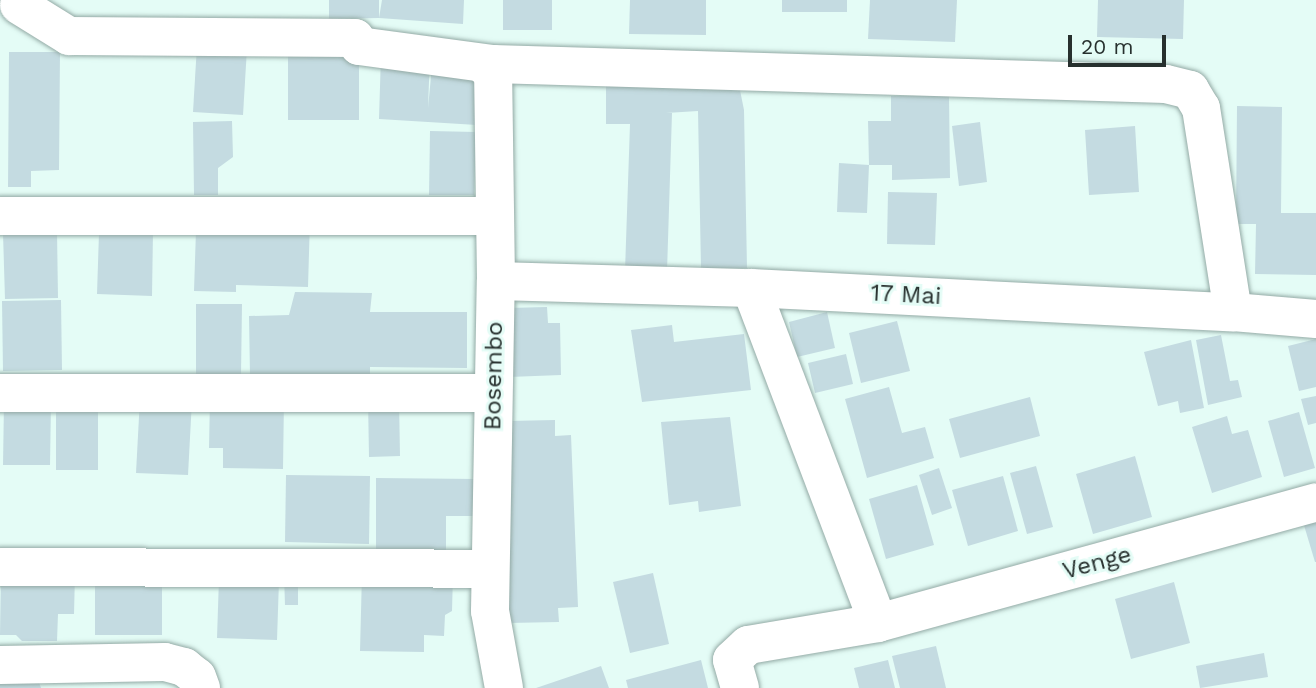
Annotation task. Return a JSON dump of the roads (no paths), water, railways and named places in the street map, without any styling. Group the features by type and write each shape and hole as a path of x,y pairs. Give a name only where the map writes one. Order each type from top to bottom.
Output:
{"street":[{"path":"14,7 69,36 355,38 359,46 490,66 1167,84 1190,90 1201,108 1233,312"},
{"name":"Bosembo","path":"490,66 494,70 496,281 490,611 504,688"},
{"path":"0,216 495,216"},
{"name":"17 Mai","path":"496,281 751,288 1233,312 1316,319"},
{"path":"751,288 878,623"},
{"path":"0,393 494,393"},
{"name":"Venge","path":"740,688 732,660 748,645 878,623 1316,502"},
{"path":"0,567 490,569"},
{"path":"0,665 165,663 192,678"}]}
